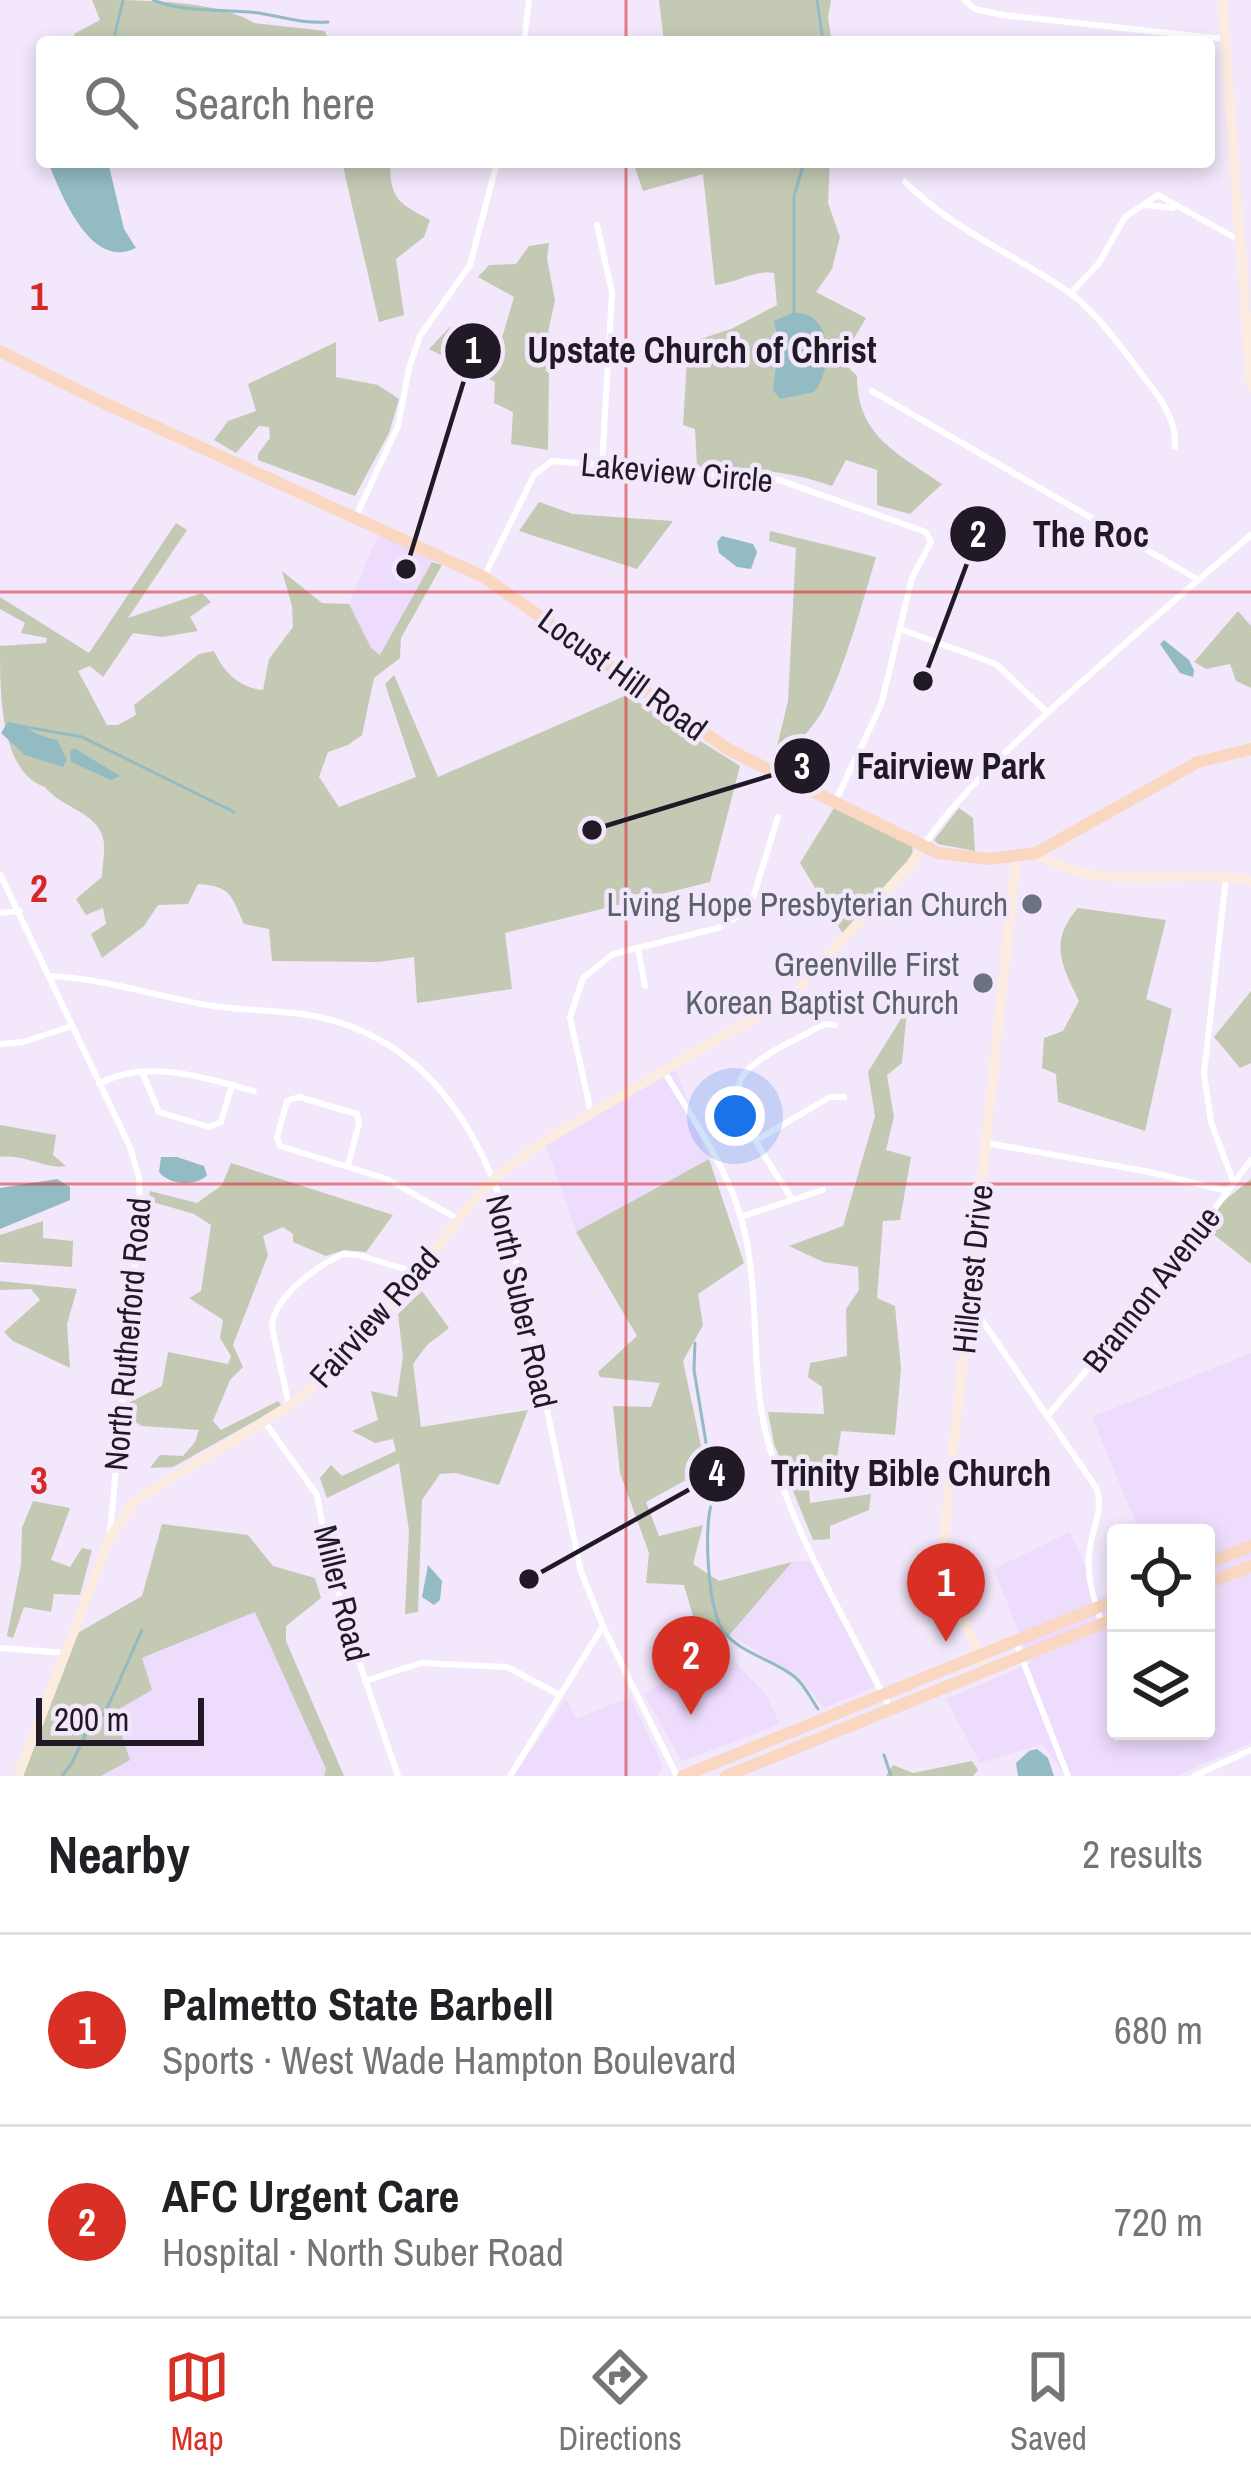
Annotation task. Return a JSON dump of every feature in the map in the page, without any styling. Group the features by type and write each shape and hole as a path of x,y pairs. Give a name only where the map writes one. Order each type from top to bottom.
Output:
{"main road":[{"name":"Locust Hill Road","path":"3,356 484,577 707,737 938,853 977,859 1016,859 1036,853 1177,772 1209,758 1251,749"},
{"path":"1215,1560 1251,1546"},
{"path":"1215,1580 1251,1567"},
{"path":"680,1776 1107,1604"},
{"path":"725,1776 1107,1622"}],"street":[{"path":"525,36 529,0"},
{"path":"964,0 975,9 1003,15 1198,36"},
{"path":"1222,0 1251,386"},
{"path":"1215,38 1226,39"},
{"path":"356,517 398,426 420,336 474,256 496,168"},
{"path":"905,182 936,213 1071,293 1099,320 1158,395 1176,434 1175,447"},
{"path":"1071,293 1099,263 1126,217 1142,204 1177,208 1240,241"},
{"path":"597,225 612,293 602,465"},
{"path":"872,392 1197,579"},
{"name":"Lakeview Circle","path":"484,577 540,467 555,461 779,480 926,532 931,542 912,578 881,705 834,803"},
{"path":"923,846 974,786 1048,712 1251,535"},
{"path":"900,629 996,664 1048,712"},
{"path":"591,1113 570,1026 571,1004 580,983 597,963 718,928 741,913 757,887 778,817"},
{"name":"Fairview Road","path":"18,1776 110,1537 142,1494 289,1406 346,1358 458,1219 493,1180 530,1150 792,996 923,846"},
{"path":"1036,853 1096,878 1251,881"},
{"name":"Hillcrest Drive","path":"987,1670 946,1584 942,1561 1016,859"},
{"name":"North Rutherford Road","path":"0,874 130,1147 141,1192 110,1537"},
{"path":"1226,878 1204,1072 1211,1122 1234,1183"},
{"path":"0,914 21,911"},
{"path":"638,949 645,986"},
{"name":"North Suber Road","path":"50,976 141,988 215,1006 315,1016 374,1039 412,1062 447,1095 466,1123 507,1219 572,1541 603,1626 680,1776"},
{"path":"792,1199 737,1102 737,1085 742,1076 824,1024 835,1024"},
{"path":"0,1044 23,1042 72,1026"},
{"path":"664,1071 719,1159 740,1217 749,1258 763,1416 796,1521 890,1709"},
{"path":"99,1084 120,1073 187,1073 254,1091"},
{"path":"143,1073 159,1112 209,1127 221,1122 232,1085"},
{"path":"757,1140 830,1096 844,1096"},
{"path":"348,1165 357,1114 299,1097 288,1100 278,1144 405,1187 458,1219"},
{"path":"986,1143 1227,1191"},
{"name":"Brannon Avenue","path":"1047,1416 1142,1306 1251,1160"},
{"path":"740,1217 823,1190"},
{"path":"289,1406 272,1327 281,1301 343,1255 418,1273"},
{"path":"969,1301 1076,1454 1099,1495 1100,1512 1088,1559 1102,1624"},
{"name":"Miller Road","path":"264,1421 317,1495 329,1560 398,1776"},
{"path":"510,1776 603,1626"},
{"path":"1015,1641 1068,1776"},
{"path":"0,1648 67,1653"},
{"path":"365,1681 421,1664 506,1667 560,1695"},
{"path":"1194,1776 1251,1750"}],"shaded area":[{"path":"92,0 153,1 220,10 254,23 325,31 327,36 75,36 100,20"},
{"path":"659,0 831,0 831,36 663,36"},
{"path":"51,168 109,168 124,229 136,248 105,249 91,239 69,209"},
{"path":"343,168 391,168 398,199 430,220 424,237 396,259 404,315 379,322"},
{"path":"635,168 830,168 828,203 840,237 832,269 816,292 866,318 841,360 857,376 859,397 872,428 895,452 942,484 910,514 877,505 877,470 846,460 832,486 782,473 697,467 695,429 683,425 688,343 731,329 777,305 774,273 715,285 703,174 643,191"},
{"path":"549,243 547,259 555,300 546,342 558,351 549,370 548,450 511,444 513,412 494,403 495,382 429,349 450,327 499,348 514,297 478,277 489,265 516,264 529,246"},
{"path":"794,312 819,325 826,344 826,366 814,392 780,399 773,390 779,344 774,321"},
{"path":"336,342 336,377 378,385 399,399 389,433 355,496 258,460 270,438 269,427 259,426 236,453 214,440 228,421 256,411 248,384"},
{"path":"539,502 573,514 673,521 637,569 519,531"},
{"path":"176,523 187,530 128,618 202,593 211,602 190,617 198,631 162,637 133,633 103,677 90,666 78,671 107,725 136,715 134,705 199,654 214,651 233,677 263,690 269,659 293,627 282,571 322,603 349,604 371,648 380,655 432,562 442,565 401,638 400,658 374,678 362,735 328,752 319,777 339,807 416,777 385,684 394,675 438,777 627,695 740,766 710,882 505,933 512,989 417,1003 414,957 378,962 272,961 269,929 244,924 229,894 209,885 198,884 188,904 158,905 144,926 102,958 91,934 106,924 103,908 86,915 76,899 102,877 103,838 94,822 30,779 11,748 6,728 0,646 46,643 47,638 21,633 25,623 0,609 0,597 89,653"},
{"path":"380,530 436,556 380,655 371,648 349,604"},
{"path":"770,531 876,557 832,690 790,763 774,759 788,701 796,548 769,541"},
{"path":"722,536 753,544 757,552 751,569 737,567 719,553 717,542"},
{"path":"1238,611 1251,626 1251,688 1236,681 1230,664 1206,669 1194,662"},
{"path":"1164,640 1189,660 1193,677 1180,673 1160,644"},
{"path":"8,722 57,740 67,760 63,767 25,755 1,733"},
{"path":"74,748 120,776 111,780 71,762"},
{"path":"834,808 912,844 913,857 843,934 800,863"},
{"path":"959,808 973,818 975,851 934,840"},
{"path":"1078,908 1166,920 1146,999 1172,1009 1145,1131 1058,1102 1056,1074 1042,1068 1044,1038 1063,1031 1079,1001 1061,954 1063,932"},
{"path":"1251,991 1251,1063 1240,1068 1214,1037"},
{"path":"907,1009 902,1063 887,1075 894,1117 886,1150 911,1157 900,1220 883,1221 877,1298 895,1306 901,1369 895,1435 841,1431 835,1473 808,1472 810,1503 871,1494 869,1510 830,1526 830,1539 813,1540 774,1444 768,1412 824,1414 822,1387 808,1377 810,1363 847,1356 846,1309 859,1290 858,1267 823,1262 789,1246 843,1226 875,1116 868,1072"},
{"path":"672,1060 709,1159 576,1232 543,1136"},
{"path":"0,1125 56,1135 53,1155 66,1166 0,1157"},
{"path":"161,1157 204,1166 207,1175 190,1183 169,1180 159,1172"},
{"path":"709,1159 744,1263 698,1294 703,1325 683,1361 706,1469 646,1502 659,1536 703,1525 693,1564 719,1581 792,1562 720,1646 701,1644 684,1585 646,1583 649,1553 620,1473 613,1406 651,1407 660,1383 600,1377 598,1372 637,1336 576,1232"},
{"path":"231,1163 393,1215 366,1252 344,1250 326,1256 293,1242 293,1234 283,1227 263,1236 268,1255 233,1345 243,1367 230,1380 213,1421 221,1430 278,1401 282,1406 173,1467 150,1468 160,1455 183,1456 199,1430 142,1426 128,1418 128,1403 162,1386 168,1352 228,1364 231,1356 220,1338 223,1320 189,1298 201,1291 211,1225 194,1214 149,1201 150,1191 197,1203 222,1185"},
{"path":"57,1179 70,1187 70,1200 0,1229 0,1188"},
{"path":"1251,1179 1251,1264 1198,1222"},
{"path":"43,1221 43,1238 73,1241 72,1267 0,1262 0,1235"},
{"path":"0,1281 77,1289 67,1324 70,1368 4,1332 40,1300 31,1289 0,1290"},
{"path":"422,1291 449,1328 413,1364 421,1427 528,1410 499,1485 456,1473 440,1474 422,1500 418,1612 405,1614 409,1531 399,1463 327,1498 320,1478 331,1465 342,1476 396,1451 393,1439 375,1443 352,1431 378,1420 371,1391 397,1397 403,1357 398,1314"},
{"path":"1251,1353 1251,1743 1176,1776 1066,1776 1042,1744 980,1763 946,1699 1031,1663 994,1569 1070,1532 1099,1596 1107,1593 1107,1740 1215,1740 1215,1524 1136,1524 1092,1417"},
{"path":"33,1501 70,1508 51,1560 70,1567 82,1548 92,1550 80,1595 54,1594 51,1612 24,1607 13,1638 7,1636 21,1565 22,1528"},
{"path":"162,1524 248,1535 273,1566 315,1578 321,1598 286,1626 286,1641 344,1776 324,1776 326,1769 255,1612 142,1658 152,1690 114,1712 130,1760 101,1776 18,1776 76,1634 142,1596"},
{"path":"812,1561 874,1687 824,1708 799,1677 730,1635 792,1562"},
{"path":"428,1565 442,1581 440,1600 434,1605 422,1597"},
{"path":"255,1612 327,1769 324,1776 101,1776 129,1760 114,1711 141,1659"},
{"path":"720,1646 765,1693 780,1724 682,1761 644,1694"},
{"path":"630,1697 663,1767 656,1776 514,1776 566,1699 576,1719"},
{"path":"1037,1749 1048,1758 1054,1776 1018,1776 1016,1763"},
{"path":"972,1761 978,1770 973,1776 886,1776 893,1765 913,1773"}],"waterway":[{"path":"114,36 123,0"},
{"path":"153,0 193,9 328,22"},
{"path":"817,0 822,36"},
{"path":"794,312 794,196 802,168"},
{"path":"15,725 82,737 234,812"},
{"path":"695,1343 694,1370 710,1467"},
{"path":"711,1483 707,1492 712,1502 709,1569 719,1622 739,1646 796,1678 818,1709"},
{"path":"62,1776 88,1729 105,1713 142,1630"},
{"path":"884,1755 891,1776"}],"place":[{"name":"Upstate Church of Christ","path":"406,569"},
{"name":"The Roc","path":"923,681"},
{"name":"Fairview Park","path":"592,830"},
{"name":"Living Hope Presbyterian Church","path":"1032,904"},
{"name":"Greenville First Korean Baptist Church","path":"983,983"},
{"name":"Trinity Bible Church","path":"529,1579"},
{"name":"Palmetto State Barbell","path":"946,1642"},
{"name":"AFC Urgent Care","path":"691,1715"}]}
